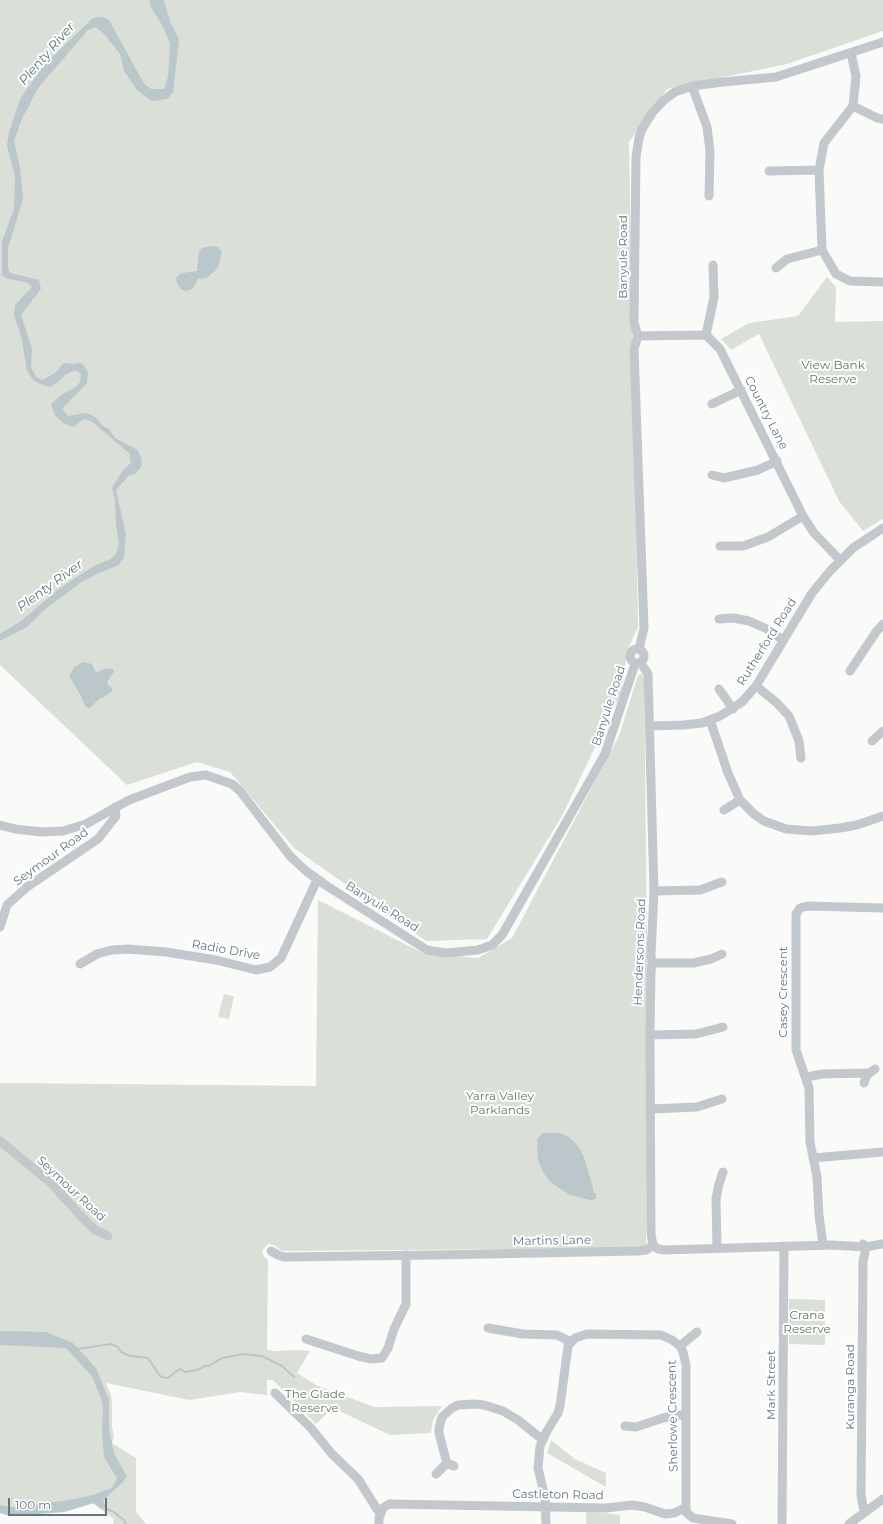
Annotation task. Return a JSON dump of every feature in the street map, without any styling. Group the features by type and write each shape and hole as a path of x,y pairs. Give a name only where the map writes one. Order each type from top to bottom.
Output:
{"street":[{"name":"Banyule Road","path":"0,825 15,829 42,832 63,831 86,824 129,800 190,776 206,775 232,784 240,791 290,856 317,880 427,950 446,953 478,950 492,945 502,935 606,754 638,663 644,659 644,654 639,649 644,628 634,349 638,336 634,323 636,157 642,129 652,113 664,100 675,92 692,86 776,78 883,42"},
{"path":"851,53 856,76 853,106 824,143 819,170 822,250 836,274 850,281 883,282"},
{"path":"692,86 707,127 710,151 710,196"},
{"path":"853,106 877,118 883,119"},
{"path":"769,171 819,170"},
{"path":"776,268 787,259 822,250"},
{"path":"638,336 706,335 714,297 713,265"},
{"name":"Country Lane","path":"706,335 720,349 803,516 814,533 840,560"},
{"path":"712,404 741,390"},
{"path":"712,475 724,478 758,470 777,462"},
{"path":"720,546 743,546 768,537 803,516"},
{"name":"Rutherford Road","path":"649,726 694,724 710,720 733,709 742,702 756,686 812,593 840,560 868,537 883,528"},
{"path":"719,619 737,618 749,621 767,629 783,640"},
{"path":"850,671 883,624"},
{"name":"Hendersons Road","path":"638,663 648,674 654,891 651,955 650,1035 651,1234 653,1245"},
{"path":"756,686 777,703 789,716 800,741 801,758"},
{"path":"719,689 733,709"},
{"path":"710,720 728,773 740,800 754,814 764,821 786,829 798,831 823,831 857,825 883,816"},
{"path":"872,742 883,731"},
{"path":"724,810 740,800"},
{"name":"Seymour Road","path":"0,927 7,906 27,887 98,839 116,816 115,807"},
{"name":"Radio Drive","path":"80,964 97,954 112,950 128,949 166,952 216,960 256,970 270,967 281,958 317,880"},
{"path":"654,891 700,890 722,882"},
{"name":"Casey Crescent","path":"819,1245 818,1187 810,1142 810,1092 807,1077 798,1060 796,1045 795,932 797,911 800,908 810,906 883,908"},
{"path":"652,962 693,963 711,959 722,954"},
{"path":"650,1035 696,1034 723,1027"},
{"path":"807,1077 822,1074 871,1071 864,1083"},
{"path":"651,1109 706,1106 722,1099"},
{"name":"Seymour Road","path":"0,1141 50,1183 95,1230 108,1236"},
{"path":"814,1160 883,1152"},
{"path":"718,1248 716,1199 723,1172"},
{"path":"653,1245 660,1250 819,1245 854,1242 863,1246 873,1241 883,1243"},
{"name":"Martins Lane","path":"271,1251 284,1257 638,1251 646,1250 653,1245"},
{"name":"Mark Street","path":"782,1524 784,1246"},
{"name":"Kuranga Road","path":"863,1246 861,1495 863,1507 866,1512"},
{"path":"306,1339 358,1356 371,1359 382,1358 388,1348 394,1329 406,1304 406,1255"},
{"path":"488,1328 518,1333 557,1335 571,1342 566,1352 560,1406 558,1413 543,1440 538,1461 541,1481 548,1496 547,1524"},
{"path":"680,1346 697,1332"},
{"name":"Sherlowe Crescent","path":"571,1342 575,1338 587,1334 650,1335 667,1337 680,1346 686,1365 685,1508"},
{"path":"275,1393 306,1422 332,1454 358,1480 380,1514 379,1524"},
{"path":"436,1474 443,1467 451,1465 439,1433 442,1417 458,1405 484,1405 503,1411 518,1420 543,1440"},
{"path":"625,1426 636,1427 663,1418 686,1414"},
{"path":"849,1524 883,1499"},
{"name":"Castleton Road","path":"380,1514 383,1508 389,1504 606,1508 632,1505 645,1507 665,1514 674,1513 685,1508"},
{"path":"685,1508 688,1514 693,1518 728,1524"}],"green space":[{"path":"0,0 883,0 883,31 787,64 667,89 629,142 638,627 627,651 621,693 562,816 487,939 426,941 294,848 230,772 197,762 127,785 0,665"},
{"name":"View Bank Reserve","path":"827,277 836,287 835,322 883,321 883,519 863,531 839,501 759,334 731,350 721,339 749,323 798,316"},
{"name":"Yarra Valley Parklands","path":"642,674 644,679 647,940 646,1246 639,1248 282,1251 274,1245 268,1244 262,1252 268,1260 267,1350 310,1351 297,1373 316,1385 374,1407 442,1406 433,1420 431,1433 390,1435 333,1408 316,1424 273,1380 267,1380 267,1395 240,1392 189,1400 106,1383 111,1395 112,1404 112,1426 114,1436 112,1443 136,1458 136,1512 146,1524 113,1524 114,1519 92,1503 64,1512 10,1516 0,1513 0,1083 316,1086 318,900 423,953 478,958 512,938 619,736 638,675"},
{"path":"224,994 234,996 229,1019 218,1017"},
{"name":"Crana Reserve","path":"789,1299 825,1300 825,1345 789,1344"},
{"path":"551,1440 575,1459 606,1473 606,1487 547,1453"},
{"path":"586,1512 620,1515 620,1524 586,1524"}],"shaded area":[{"path":"150,0 164,0 170,22 179,39 173,92 168,99 151,101 137,90 124,71 120,54 104,34 95,27 88,30 38,88 22,119 14,141 20,168 23,199 8,248 8,268 10,273 39,280 41,289 21,315 32,349 31,367 36,377 43,380 56,372 64,363 81,363 88,373 87,383 62,409 68,416 86,413 95,417 104,427 109,429 115,438 138,450 142,460 141,467 135,474 128,476 116,490 126,535 124,557 119,565 80,583 43,611 27,627 0,641 0,634 21,621 60,588 94,566 111,559 116,554 119,543 116,525 115,500 112,488 123,470 131,463 129,453 91,421 84,419 73,427 63,423 55,415 51,404 64,393 75,388 80,382 81,374 75,370 65,375 50,387 33,380 27,370 21,336 14,315 15,305 32,287 28,283 6,278 2,275 2,241 14,209 15,176 7,146 9,132 20,99 43,66 93,18 102,17 109,20 144,84 151,89 164,89 168,77 170,43 162,25 151,7"},
{"path":"211,246 218,247 222,252 219,265 215,271 206,278 198,279 193,288 190,290 186,291 181,289 177,283 176,277 182,273 197,271 199,251 202,248"},
{"path":"83,662 92,664 96,673 109,668 113,669 114,672 107,682 112,688 112,691 99,699 89,709 85,706 70,677 74,667"},
{"path":"542,1133 560,1133 569,1137 578,1146 584,1157 593,1192 596,1194 596,1199 590,1200 570,1195 549,1181 538,1160 537,1140"},
{"path":"0,1331 46,1332 73,1343 96,1368 109,1400 109,1429 114,1453 127,1477 103,1500 105,1506 102,1509 94,1503 64,1512 10,1516 0,1513 0,1505 18,1508 93,1495 112,1488 117,1478 104,1457 102,1433 103,1404 92,1376 66,1348 0,1345"}],"waterway":[{"path":"77,1349 111,1344 118,1347 121,1352 130,1356 148,1358 160,1376 165,1378 181,1369 185,1372 197,1370 205,1366 209,1366 222,1358 244,1354 262,1356 282,1366 294,1377"},
{"path":"102,1507 114,1512 124,1520 126,1524"}],"water label":[{"name":"Plenty River","path":"47,54"},
{"name":"Plenty River","path":"50,586"}],"park label":[{"name":"The Glade Reserve","path":"315,1401"}]}
